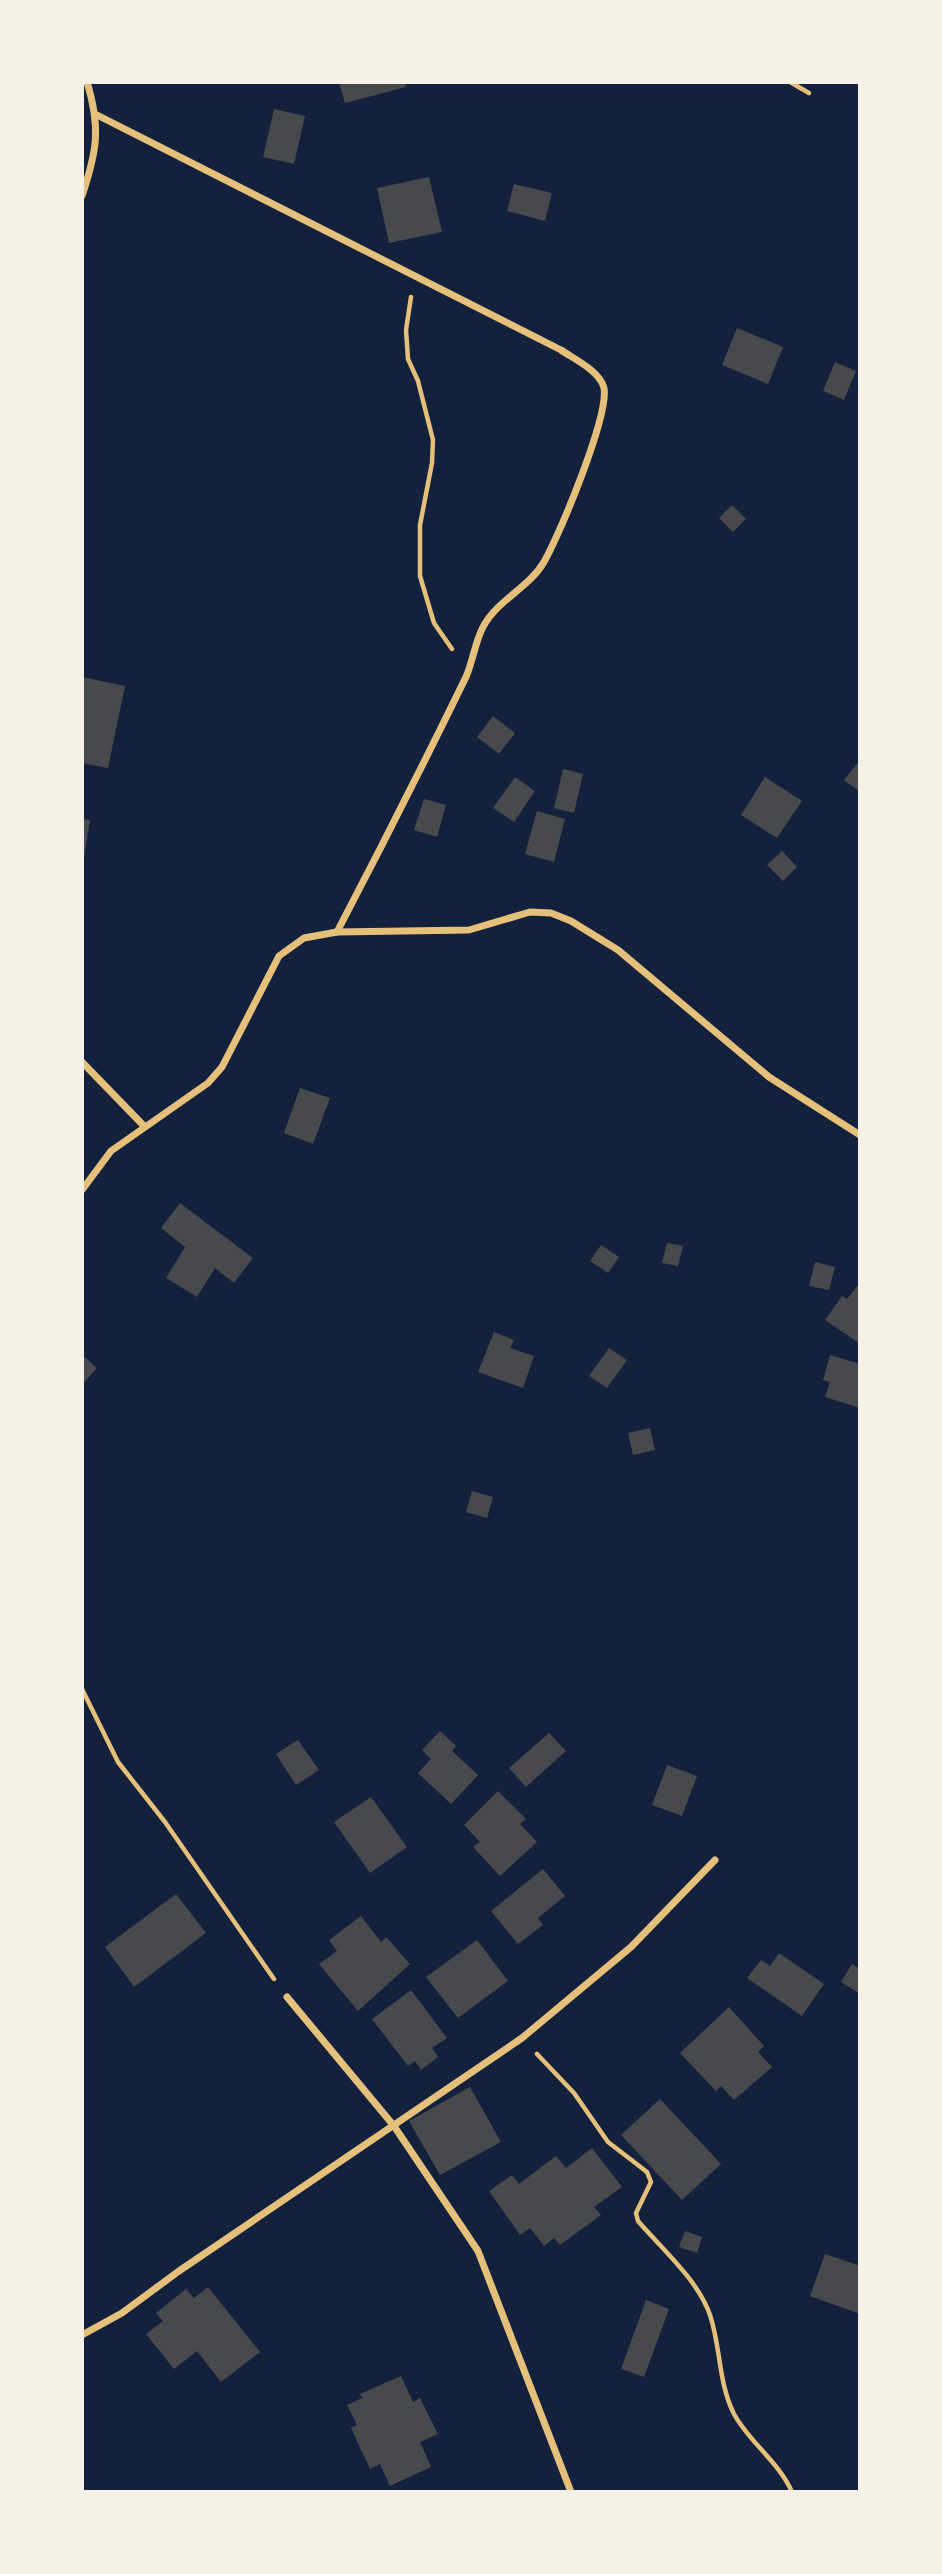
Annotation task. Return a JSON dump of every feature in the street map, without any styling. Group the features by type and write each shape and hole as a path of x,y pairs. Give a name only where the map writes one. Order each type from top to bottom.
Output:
{"street":[{"path":"82,196 94,159 97,115 88,82"},
{"path":"97,115 561,350 589,369 604,386 604,412 594,444 544,562 526,585 503,602 483,626 468,673 337,932"},
{"path":"82,1191 111,1151 208,1083 222,1067 279,956 304,938 337,932 469,930 530,912 561,917 618,950 769,1077 860,1135"},
{"path":"82,1062 144,1126"},
{"path":"82,2335 122,2313 179,2271 522,2038 631,1947 715,1860"},
{"path":"287,1997 394,2126 478,2251 571,2492"}],"path":[{"path":"790,82 809,93"},
{"path":"414,275 406,344 433,440 432,463 420,525 420,576 434,623 468,673"},
{"path":"82,1689 118,1762 165,1822 287,1997"},
{"path":"522,2038 575,2093 608,2142 647,2172 650,2182 636,2213 638,2221 700,2294 710,2313 721,2379 735,2415 786,2479 792,2492"}],"building":[{"path":"339,82 405,82 406,87 345,103"},
{"path":"274,109 305,116 294,164 263,157"},
{"path":"429,177 442,232 389,243 377,188"},
{"path":"514,184 552,193 545,221 507,211"},
{"path":"737,328 783,347 768,384 722,365"},
{"path":"835,362 856,371 844,400 823,391"},
{"path":"732,505 746,519 733,532 719,518"},
{"path":"82,677 125,686 108,768 82,763"},
{"path":"493,716 515,733 499,754 477,737"},
{"path":"860,760 860,792 844,780"},
{"path":"563,769 583,774 574,813 554,808"},
{"path":"515,777 535,791 514,822 493,808"},
{"path":"765,777 802,801 777,838 741,815"},
{"path":"424,799 446,805 437,837 414,830"},
{"path":"537,811 565,819 554,862 525,854"},
{"path":"82,819 90,820 84,857 82,857"},
{"path":"782,851 797,867 783,881 767,865"},
{"path":"300,1088 330,1098 313,1144 284,1133"},
{"path":"180,1203 253,1258 234,1283 215,1268 197,1297 166,1278 185,1247 161,1228"},
{"path":"667,1243 683,1246 678,1266 662,1263"},
{"path":"601,1245 619,1257 608,1273 590,1261"},
{"path":"815,1262 835,1267 829,1290 809,1286"},
{"path":"860,1283 860,1344 825,1320 842,1296 847,1299"},
{"path":"494,1332 514,1340 510,1348 534,1356 523,1388 478,1372"},
{"path":"609,1348 627,1360 607,1388 589,1376"},
{"path":"82,1355 97,1368 82,1385"},
{"path":"830,1355 860,1364 860,1408 825,1397 830,1382 823,1380"},
{"path":"650,1428 655,1450 633,1455 628,1433"},
{"path":"472,1491 493,1497 487,1518 466,1512"},
{"path":"440,1731 456,1746 452,1751 478,1775 451,1804 418,1773 431,1759 422,1750"},
{"path":"549,1733 566,1751 526,1787 509,1768"},
{"path":"298,1740 319,1770 296,1785 276,1754"},
{"path":"667,1765 697,1776 682,1816 652,1805"},
{"path":"498,1791 526,1819 520,1824 537,1842 500,1876 473,1847 480,1842 464,1825"},
{"path":"371,1797 407,1847 370,1873 334,1822"},
{"path":"543,1869 565,1896 538,1918 543,1925 518,1944 491,1911"},
{"path":"176,1894 206,1933 134,1987 105,1947"},
{"path":"361,1916 381,1942 386,1937 410,1964 358,2011 319,1964 337,1951 329,1940"},
{"path":"477,1940 508,1981 458,2018 426,1977"},
{"path":"779,1953 824,1984 802,2016 747,1978 761,1960 770,1966"},
{"path":"852,1964 860,1969 860,1994 841,1982"},
{"path":"411,1990 447,2038 432,2048 438,2057 421,2070 415,2061 408,2066 372,2019"},
{"path":"729,2007 764,2046 758,2052 772,2067 734,2100 721,2086 716,2091 680,2053"},
{"path":"470,2087 501,2142 440,2175 409,2121"},
{"path":"660,2099 721,2164 682,2200 621,2135"},
{"path":"592,2148 622,2187 594,2207 601,2215 560,2245 554,2238 544,2246 530,2228 520,2235 489,2191 512,2175 519,2184 556,2156 566,2168"},
{"path":"685,2231 702,2237 697,2253 679,2247"},
{"path":"825,2254 860,2266 860,2314 810,2296"},
{"path":"208,2287 260,2352 221,2382 197,2351 174,2369 146,2334 163,2321 156,2313 186,2289 194,2298"},
{"path":"646,2300 669,2309 644,2377 621,2369"},
{"path":"401,2376 413,2402 420,2398 438,2434 420,2442 431,2467 390,2486 380,2464 370,2469 351,2428 357,2425 347,2405 362,2398 360,2394"}]}
